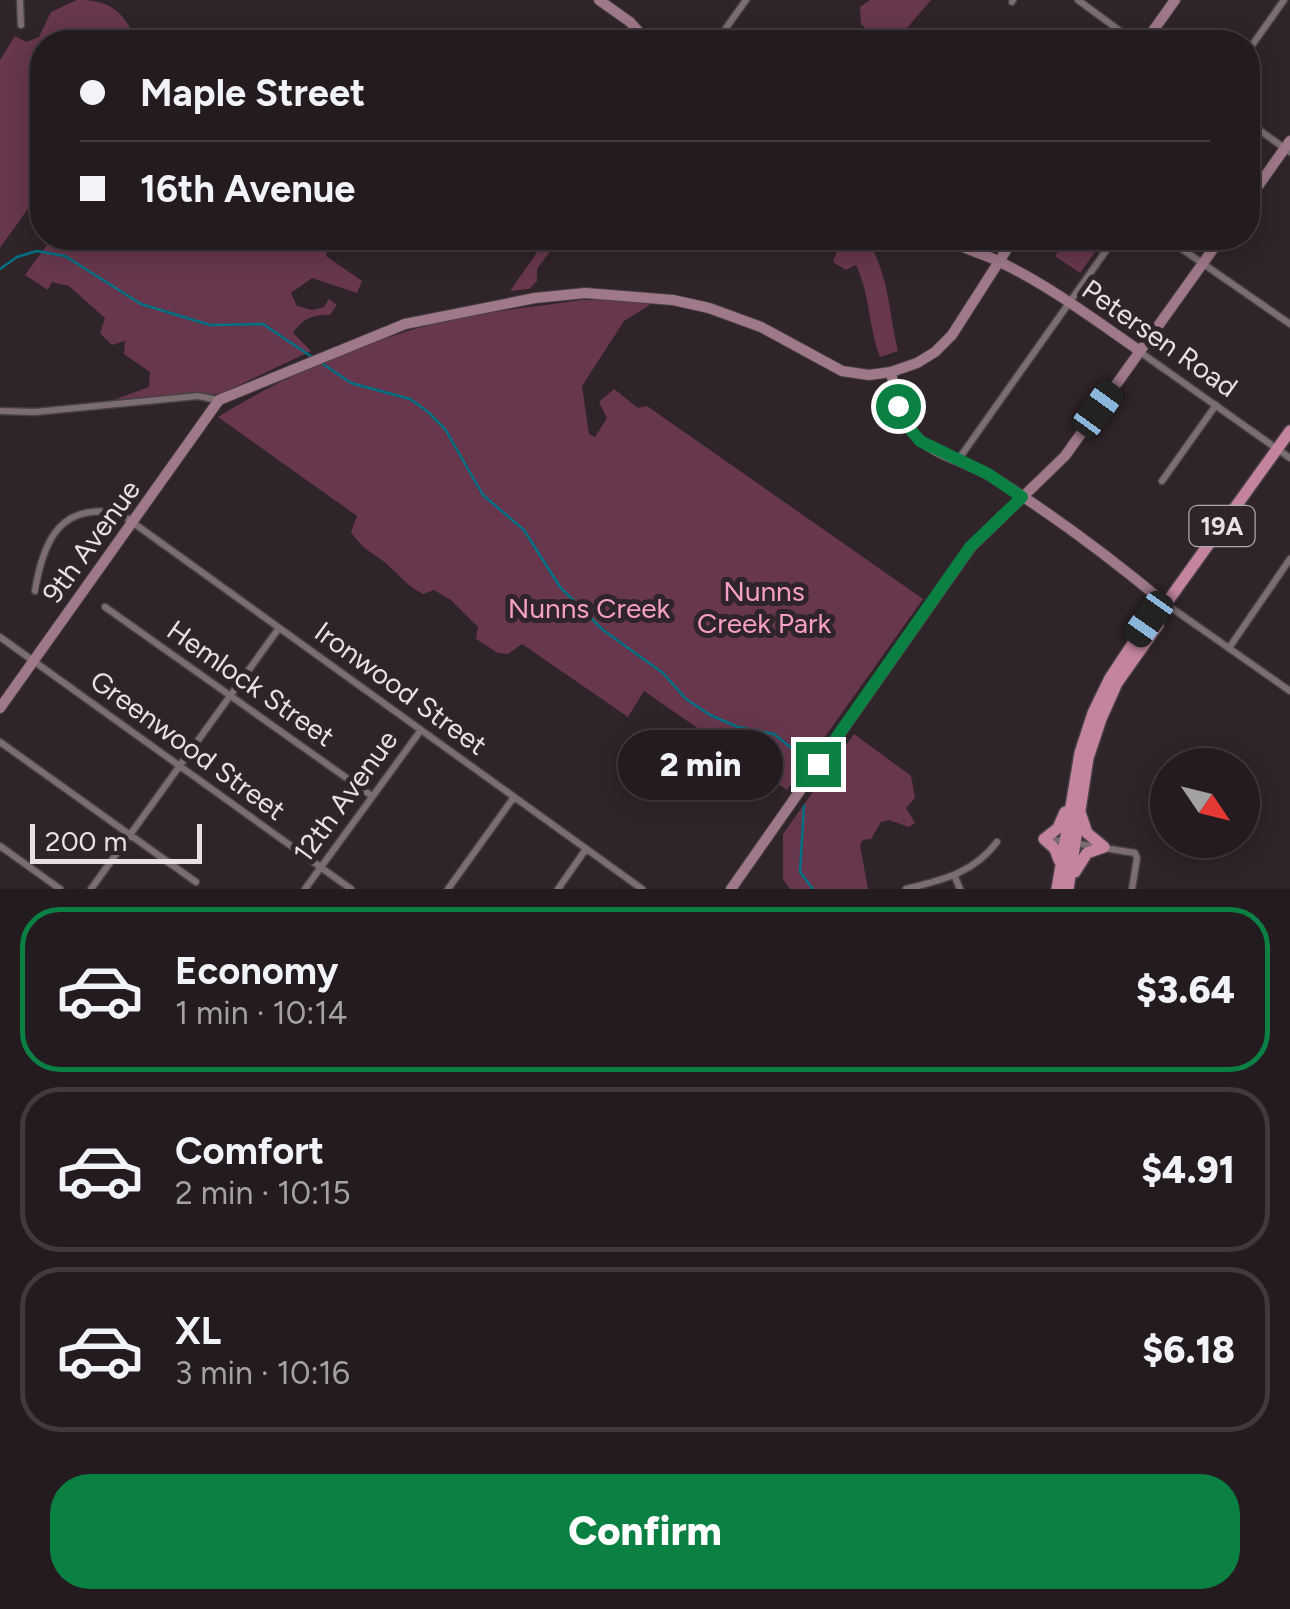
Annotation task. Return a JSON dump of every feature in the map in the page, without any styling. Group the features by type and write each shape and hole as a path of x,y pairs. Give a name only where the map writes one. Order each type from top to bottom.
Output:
{"main road":[{"name":"19A","path":"1069,889 1080,753 1092,713 1149,619 1163,608 1290,431"},
{"name":"19A","path":"1056,889 1101,719 1117,683 1158,625 1163,608"},
{"path":"1060,870 1056,852 1044,838 1062,822 1080,753"},
{"path":"1080,808 1088,833 1104,847"},
{"path":"1069,889 1080,860 1087,852 1104,847"}],"street":[{"path":"20,0 22,25"},
{"path":"600,0 637,30"},
{"path":"725,30 746,0"},
{"path":"1078,0 1119,30"},
{"path":"1153,30 1174,0"},
{"path":"1260,35 1284,0"},
{"path":"1260,130 1288,147 1260,184"},
{"name":"Petersen Road","path":"964,250 999,261 1070,302 1290,458"},
{"path":"0,411 35,412 198,396 219,400 404,324 535,298 585,293 673,300 710,308 761,327 842,371 869,376 926,358 952,335 1006,250"},
{"path":"958,460 1107,250"},
{"path":"1183,250 1289,321"},
{"path":"731,889 970,547 1065,456 1212,250"},
{"path":"890,372 898,406 920,441 988,474 1116,562 1163,608 1290,691"},
{"name":"9th Avenue","path":"0,708 219,400"},
{"path":"1162,481 1216,405"},
{"path":"34,592 41,556 61,526 77,516 102,510 121,514 132,522"},
{"name":"Ironwood Street","path":"132,522 642,889"},
{"path":"1229,648 1290,559"},
{"name":"Hemlock Street","path":"105,606 372,796"},
{"path":"91,889 280,628"},
{"name":"Greenwood Street","path":"0,637 350,889"},
{"name":"12th Avenue","path":"306,889 420,730"},
{"path":"0,742 196,882"},
{"path":"448,889 514,797"},
{"path":"1044,838 1135,854 1132,889"},
{"path":"906,889 955,876 981,861 998,842"},
{"path":"0,846 60,889"},
{"path":"558,889 586,849"},
{"path":"955,876 960,889"}],"green space":[{"path":"77,0 96,1 110,6 131,30 42,30 51,12"},
{"path":"870,0 931,0 905,30 868,30 861,24 860,7"},
{"path":"15,36 30,40 30,206 0,248 0,60"},
{"path":"43,250 328,250 326,256 362,281 357,293 312,278 291,293 297,306 312,310 324,307 329,299 337,305 330,315 308,318 293,333 311,351 220,394 116,399 149,387 150,372 124,354 125,341 112,345 100,333 105,318 69,286 52,282 48,290 25,275"},
{"path":"539,250 551,250 537,269 537,281 529,289 510,291"},
{"path":"873,250 884,280 898,351 880,357 856,265 846,270 833,262 837,251"},
{"path":"1059,250 1096,250 1080,273 1055,256"},
{"name":"Nunns Creek Park","path":"582,300 642,300 650,305 624,321 582,386 589,434 595,437 607,418 599,402 614,389 638,408 647,406 923,599 787,790 644,691 628,717 522,644 508,654 498,653 476,639 478,627 451,600 434,590 423,594 358,541 351,532 357,516 218,417 309,368 408,331 475,315"},
{"path":"854,734 911,776 915,798 906,808 915,823 909,827 889,820 881,822 871,839 863,840 860,845 868,889 790,889 783,879 783,834"}],"waterway":[{"name":"Nunns Creek","path":"0,269 17,257 37,251 65,256 141,304 210,325 263,324 312,357"},
{"name":"Nunns Creek","path":"323,364 351,383 410,399 427,411 445,429 483,495 524,530 560,587 603,630 663,673 686,699 710,715 738,727 774,734 795,751 801,765 801,781"},
{"name":"Nunns Creek","path":"804,806 800,872 813,889"}],"route":[{"path":"818,764 970,547 1022,497 988,474 920,441 898,406"}]}
